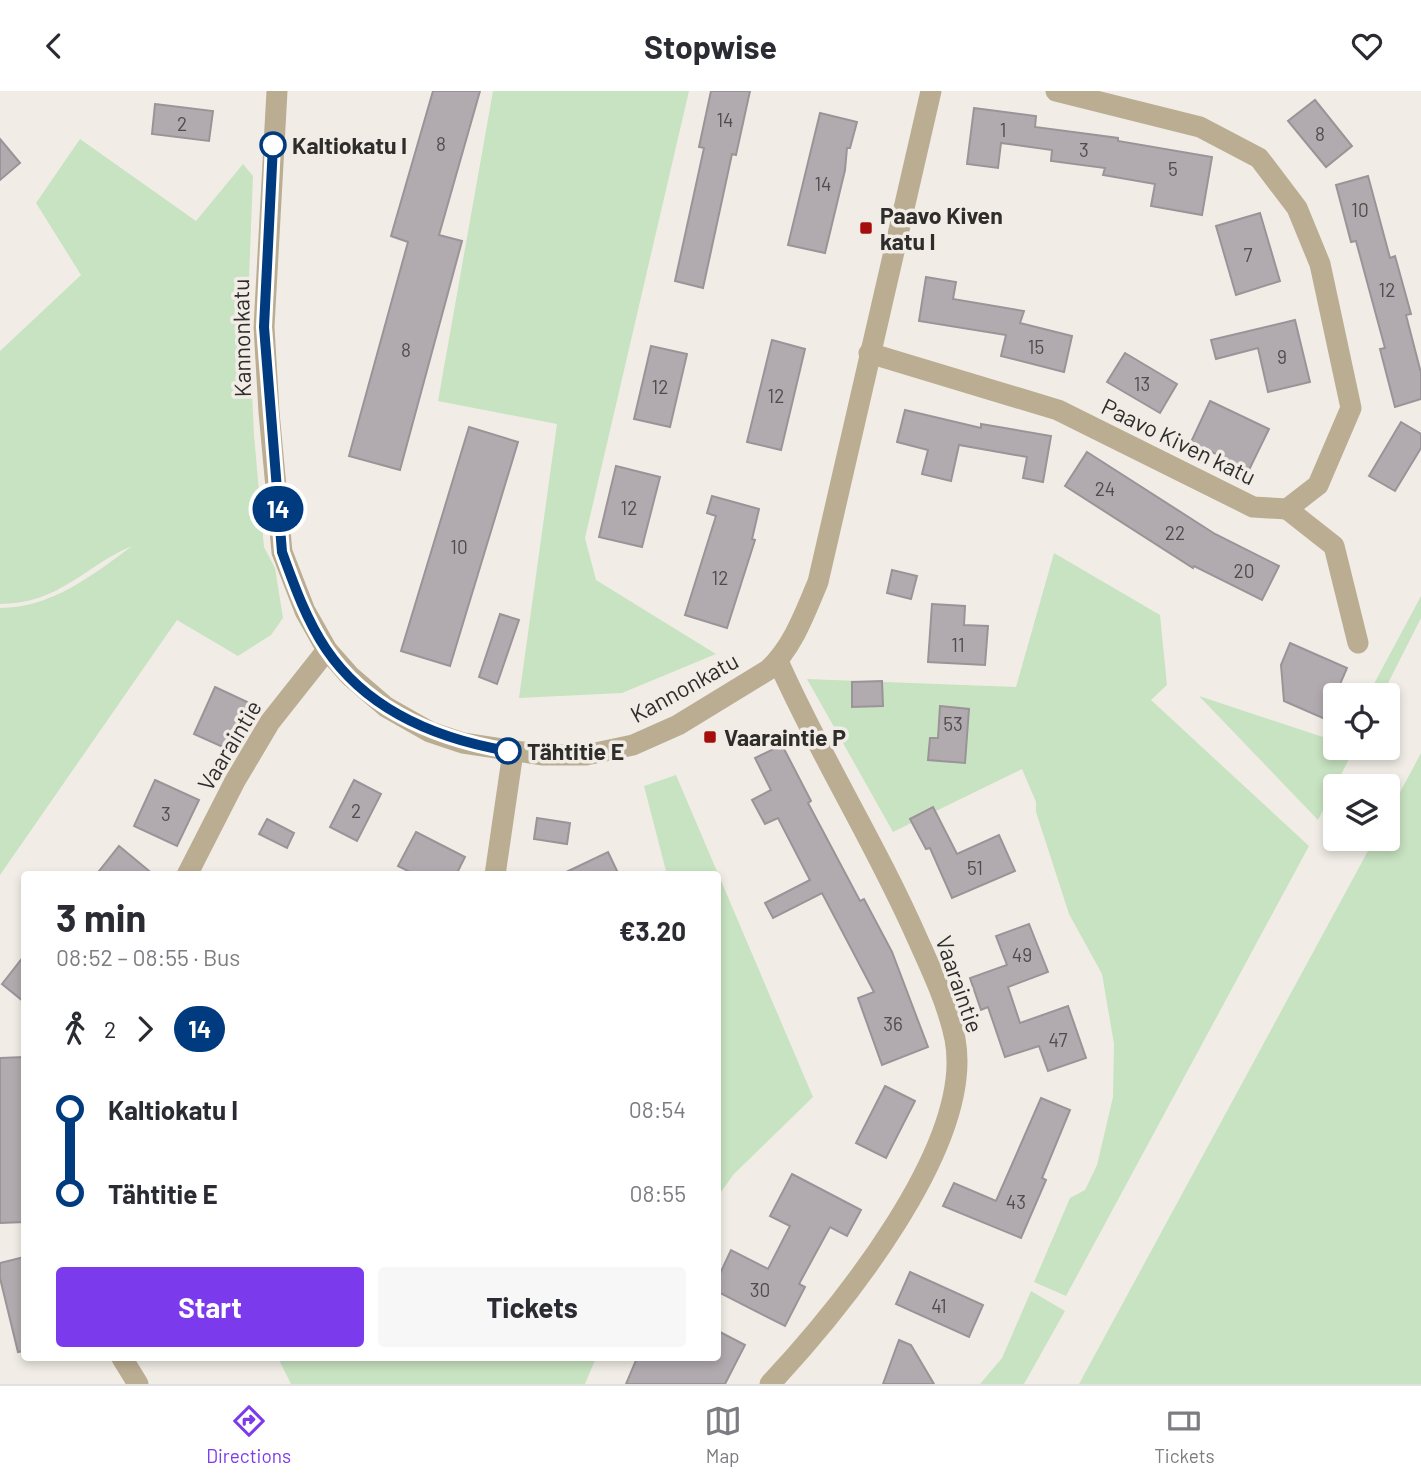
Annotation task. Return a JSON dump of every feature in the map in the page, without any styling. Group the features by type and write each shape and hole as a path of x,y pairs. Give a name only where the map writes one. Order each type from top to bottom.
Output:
{"street":[{"name":"Kannonkatu","path":"277,91 264,327 282,552 305,611 327,650 350,676 386,707 430,732 463,743 513,752 586,755 633,745 678,725 778,661 801,624 818,582 931,91"},
{"path":"1056,91 1200,127 1259,158 1297,208 1320,264 1351,408 1318,485 1287,509 1334,546 1358,643"},
{"name":"Paavo Kiven katu","path":"869,353 1058,411 1253,507 1287,509"},
{"name":"Vaaraintie","path":"189,871 270,722 327,650"},
{"name":"Vaaraintie","path":"770,1384 845,1298 898,1219 941,1138 956,1084 955,1039 932,971 902,902 778,661"},
{"path":"498,871 513,752"},
{"path":"123,1361 138,1384"}],"green space":[{"path":"493,91 689,91 585,538 596,580 716,654 622,693 519,698 557,424 438,401"},
{"path":"80,139 196,221 243,164 253,176 248,305 254,435 264,547 275,568 283,618 271,635 238,656 177,620 0,875 0,608 19,607 54,596 87,578 132,546 55,591 39,598 0,604 0,351 81,275 36,203"},
{"path":"1054,553 1160,615 1167,685 1151,700 1309,846 1066,1296 1034,1282 1070,1198 1085,1190 1097,1165 1113,1097 1114,1044 1102,974 1069,914 1036,812 1036,802 1022,769 893,832 807,679 1016,687"},
{"path":"1421,596 1421,618 1388,683 1374,683"},
{"path":"1199,696 1323,737 1323,760 1348,760 1341,774 1323,774 1323,810 1318,820"},
{"path":"1421,753 1421,1384 1079,1384 1368,851 1400,851 1400,792"},
{"path":"676,775 717,871 666,871 644,786"},
{"path":"721,881 813,1097 734,1174 721,1192"},
{"path":"1031,1291 1065,1311 1024,1384 980,1384 1002,1358"},
{"path":"280,1361 595,1361 585,1384 291,1384"}],"building":[{"path":"433,91 480,91 439,235 462,241 400,470 349,456 408,242 391,236"},
{"path":"711,91 750,91 736,155 732,154 703,288 675,281 704,148 699,147"},
{"path":"1315,100 1352,146 1326,167 1288,121"},
{"path":"155,104 213,111 209,141 152,134"},
{"path":"974,108 1036,116 1035,127 1118,138 1118,141 1212,157 1202,215 1151,206 1155,184 1103,175 1105,168 1051,161 1052,150 1001,143 998,168 967,164"},
{"path":"820,113 857,122 850,148 847,148 845,170 825,253 788,245"},
{"path":"0,139 20,163 0,180"},
{"path":"1368,176 1390,258 1395,256 1411,314 1406,315 1421,373 1421,399 1395,407 1380,349 1385,348 1356,241 1351,242 1336,185"},
{"path":"1260,213 1280,281 1236,295 1216,226"},
{"path":"926,277 956,282 953,299 1024,311 1020,323 1072,336 1064,372 1001,356 1006,335 919,321"},
{"path":"1295,320 1310,382 1268,392 1258,348 1216,359 1211,340"},
{"path":"772,340 805,349 781,450 747,442"},
{"path":"651,346 687,354 670,427 634,419"},
{"path":"1125,353 1177,384 1160,413 1107,382"},
{"path":"1210,401 1269,429 1249,470 1191,442"},
{"path":"905,410 981,428 981,424 1051,436 1043,482 1023,478 1027,457 959,445 951,481 922,474 928,450 897,442"},
{"path":"1401,422 1421,434 1421,448 1395,491 1369,476"},
{"path":"469,427 518,442 450,666 401,651"},
{"path":"1087,452 1215,534 1279,566 1262,600 1194,566 1193,568 1065,486"},
{"path":"616,466 660,477 642,547 599,537"},
{"path":"712,496 759,509 752,539 755,540 727,628 685,615 716,516 707,513"},
{"path":"892,570 917,576 911,599 887,593"},
{"path":"932,604 965,606 964,625 988,626 985,665 928,662"},
{"path":"500,614 519,620 497,684 479,677"},
{"path":"1290,643 1347,668 1341,683 1323,683 1323,718 1284,701 1281,665"},
{"path":"882,681 883,706 852,707 852,682"},
{"path":"215,687 258,707 236,753 194,734"},
{"path":"940,706 969,709 965,763 928,760 930,738 938,738"},
{"path":"782,745 811,801 808,803 860,901 864,899 892,952 928,1047 882,1065 858,998 874,992 822,893 773,918 765,903 810,880 778,818 765,824 752,800 771,790 755,758"},
{"path":"155,780 199,800 177,846 134,826"},
{"path":"354,780 381,794 357,841 330,827"},
{"path":"933,807 957,854 999,835 1015,871 952,898 930,848 926,849 910,819"},
{"path":"537,818 570,823 567,844 534,839"},
{"path":"267,819 294,833 287,848 259,834"},
{"path":"416,832 465,857 458,871 408,871 398,866"},
{"path":"119,846 149,871 99,871"},
{"path":"608,852 617,871 568,871"},
{"path":"1029,924 1048,972 1008,987 1020,1023 1068,1006 1086,1058 1048,1071 1039,1046 1005,1057 988,1007 981,1010 970,978 1007,965 996,936"},
{"path":"21,960 21,1000 2,984"},
{"path":"21,1057 21,1222 0,1223 0,1058"},
{"path":"885,1086 915,1101 886,1158 856,1143"},
{"path":"1041,1098 1070,1110 1042,1178 1046,1180 1021,1238 943,1206 954,1183 996,1201"},
{"path":"792,1174 861,1210 847,1236 830,1227 799,1284 805,1287 785,1326 721,1294 721,1272 731,1250 768,1269 790,1226 770,1216"},
{"path":"21,1258 21,1352 18,1352 0,1278 0,1263"},
{"path":"910,1272 983,1305 969,1337 896,1304"},
{"path":"721,1333 745,1345 725,1384 626,1384 636,1361 721,1361"},
{"path":"899,1340 911,1345 934,1384 883,1384"}],"bus line":[{"name":"14","path":"273,145 264,327 282,552 305,611 327,650 350,676 386,707 430,732 463,743 508,751"}],"place":[{"name":"Kaltiokatu I","path":"273,145"},
{"name":"Paavo Kiven katu I","path":"866,228"},
{"name":"Vaaraintie P","path":"710,737"},
{"name":"Tähtitie E","path":"508,751"}]}
